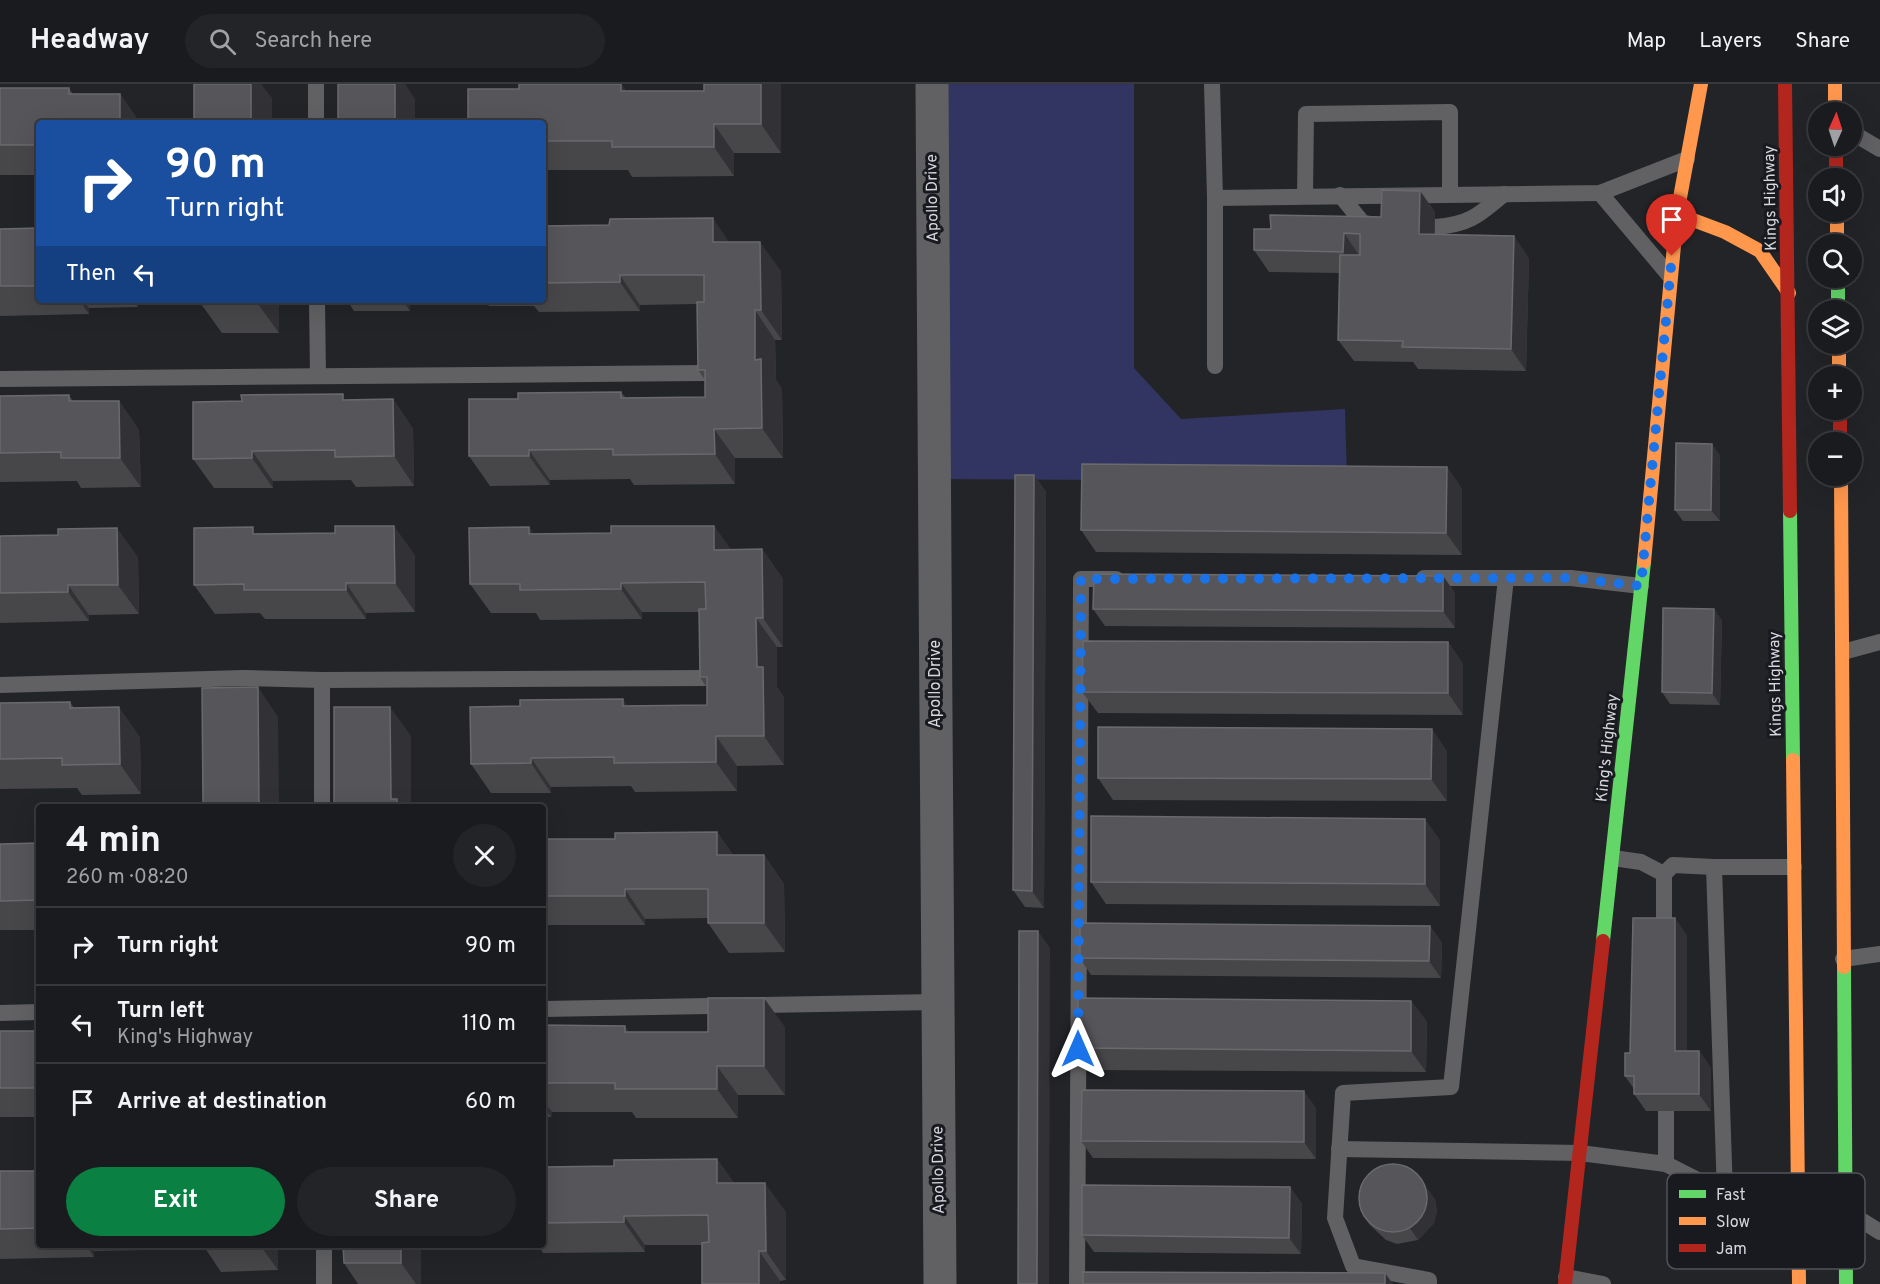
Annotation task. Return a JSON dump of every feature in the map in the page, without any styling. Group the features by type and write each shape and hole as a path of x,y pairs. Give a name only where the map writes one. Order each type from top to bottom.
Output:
{"main road":[{"name":"King's Highway","path":"1565,1280 1613,858 1677,214 1701,84"},
{"name":"Kings Highway","path":"1785,84 1798,1173"},
{"path":"1835,84 1835,102"},
{"path":"1677,214 1725,232 1760,251 1789,292"},
{"path":"1841,486 1845,1173"},
{"name":"Kings Highway","path":"1799,1269 1799,1284"},
{"path":"1846,1269 1846,1284"}],"street":[{"name":"Apollo Drive","path":"932,84 936,543 936,1002 940,1284"}],"lane":[{"path":"316,84 316,120"},
{"path":"1212,84 1215,366"},
{"path":"1305,196 1306,114 1450,112 1450,194"},
{"path":"1862,138 1880,149"},
{"path":"1215,198 1600,193 1687,159"},
{"path":"1600,193 1670,276"},
{"path":"1435,227 1456,226 1473,220 1504,194"},
{"path":"1340,195 1363,223 1397,226"},
{"path":"317,303 318,376"},
{"path":"0,379 704,373"},
{"path":"1412,578 1571,578 1641,586"},
{"path":"1429,1284 1429,1280 1353,1266 1335,1218 1343,1093 1451,1087 1506,578"},
{"path":"1077,1284 1081,579 1129,579"},
{"path":"1843,652 1880,642"},
{"path":"0,685 243,678 322,680 710,678"},
{"path":"322,680 322,804"},
{"path":"1613,858 1641,862 1664,874"},
{"path":"1664,935 1664,874 1673,865 1794,867"},
{"path":"1714,867 1724,1173"},
{"path":"1843,959 1880,954"},
{"path":"546,1009 936,1002"},
{"path":"0,1012 36,1012"},
{"path":"1666,1111 1666,1164"},
{"path":"1339,1149 1580,1153 1666,1164 1684,1173"},
{"path":"1865,1223 1880,1232"},
{"path":"324,1248 324,1284"},
{"path":"1565,1280 1603,1284"}],"shaded area":[{"path":"934,84 1134,84 1134,368 1181,419 1345,409 1347,481 927,479"}],"building":[{"path":"194,84 251,84 251,120 194,120"},
{"path":"338,84 395,84 395,120 338,120"},
{"path":"519,84 621,84 621,91 704,91 704,84 761,84 761,124 714,124 714,147 612,147 612,141 546,141 546,120 468,120 468,89 519,89"},
{"path":"0,88 69,88 69,94 120,94 120,120 36,120 36,145 0,145"},
{"path":"1382,190 1420,191 1419,234 1514,236 1511,349 1402,347 1403,341 1338,340 1340,255 1360,255 1360,234 1344,233 1343,252 1254,250 1254,229 1271,229 1270,215 1381,217"},
{"path":"713,218 713,242 760,242 761,310 755,310 755,360 761,359 762,428 714,429 715,454 613,455 613,449 529,450 529,456 469,456 469,399 518,399 518,393 621,392 621,398 705,397 705,370 698,370 697,302 704,302 704,275 620,275 620,282 546,283 546,226 609,225 610,219"},
{"path":"36,228 36,286 0,286 0,229"},
{"path":"201,303 258,303 258,304"},
{"path":"343,394 343,400 393,399 394,456 335,457 335,450 252,451 252,458 193,459 193,402 242,401 241,395"},
{"path":"69,395 69,401 119,401 120,458 61,458 61,452 0,453 0,396"},
{"path":"1676,443 1712,444 1711,510 1675,510"},
{"path":"1082,464 1447,467 1446,533 1081,530"},
{"path":"1015,475 1034,475 1032,891 1013,890"},
{"path":"335,526 394,526 395,583 346,583 346,590 244,590 244,584 194,585 194,528 253,527 253,534 335,533"},
{"path":"611,526 714,526 714,550 762,549 763,618 756,618 757,667 763,667 764,736 716,736 716,762 614,763 614,757 531,758 531,763 471,764 470,707 520,706 520,700 623,699 623,706 707,705 707,677 700,677 699,609 706,609 705,582 621,583 621,589 520,590 520,584 470,584 469,528 529,527 529,534 611,533"},
{"path":"117,528 118,585 68,585 68,592 0,593 0,536 58,535 58,529"},
{"path":"1094,574 1443,576 1443,611 1093,609"},
{"path":"1663,608 1714,609 1712,693 1662,692"},
{"path":"1083,641 1448,642 1448,693 1082,692"},
{"path":"258,687 259,804 196,804 203,803 202,688"},
{"path":"70,702 70,708 119,707 120,764 62,765 62,758 0,759 0,703"},
{"path":"334,707 390,707 391,799 397,799 397,804 334,804"},
{"path":"1098,727 1432,729 1431,779 1098,778"},
{"path":"1091,816 1425,819 1425,884 1091,882"},
{"path":"717,832 717,855 764,855 764,923 708,923 708,889 625,889 625,896 546,896 546,839 615,839 615,833"},
{"path":"36,843 36,900 0,901 0,844"},
{"path":"1633,918 1675,918 1675,1051 1699,1051 1699,1094 1634,1094 1634,1076 1625,1076 1625,1053 1630,1053"},
{"path":"1080,923 1430,926 1429,961 1080,958"},
{"path":"1019,931 1038,931 1037,1284 1018,1284"},
{"path":"708,998 764,998 764,1066 717,1066 717,1089 615,1089 615,1083 546,1083 546,1025 625,1026 625,1032 708,1032"},
{"path":"1078,998 1411,1001 1411,1051 1077,1048"},
{"path":"0,1031 36,1031 36,1088 0,1088"},
{"path":"1082,1090 1304,1091 1304,1142 1081,1141"},
{"path":"717,1159 717,1183 765,1183 766,1251 759,1251 759,1284 702,1284 702,1243 709,1242 708,1215 624,1216 624,1222 546,1223 546,1167 614,1166 614,1160"},
{"path":"1393,1164 1406,1167 1417,1174 1424,1185 1427,1198 1424,1211 1417,1222 1406,1229 1393,1232 1380,1229 1369,1222 1362,1211 1359,1198 1362,1185 1369,1174 1380,1167"},
{"path":"0,1171 36,1171 36,1228 0,1229"},
{"path":"1082,1185 1290,1187 1289,1238 1082,1235"},
{"path":"343,1248 401,1248 401,1263 344,1263"},
{"path":"1083,1272 1385,1273 1385,1284 1083,1284"}],"traffic: fast":[{"path":"1838,288 1838,300"},
{"path":"1790,511 1793,760"},
{"path":"1603,941 1644,562"},
{"path":"1844,967 1845,1173"},
{"path":"1846,1269 1846,1284"}],"traffic: slow":[{"path":"1701,84 1677,214 1725,232 1760,251 1789,293"},
{"path":"1835,84 1835,102"},
{"path":"1644,562 1677,214"},
{"path":"1837,222 1837,234"},
{"path":"1839,354 1839,366"},
{"path":"1841,486 1844,967"},
{"path":"1793,760 1798,1173"},
{"path":"1799,1269 1799,1284"}],"traffic: jam":[{"path":"1785,84 1790,511"},
{"path":"1836,156 1836,168"},
{"path":"1840,420 1840,432"},
{"path":"1565,1284 1603,941"}],"route":[{"path":"1078,1049 1081,579 1571,578 1641,586 1672,256"}]}
